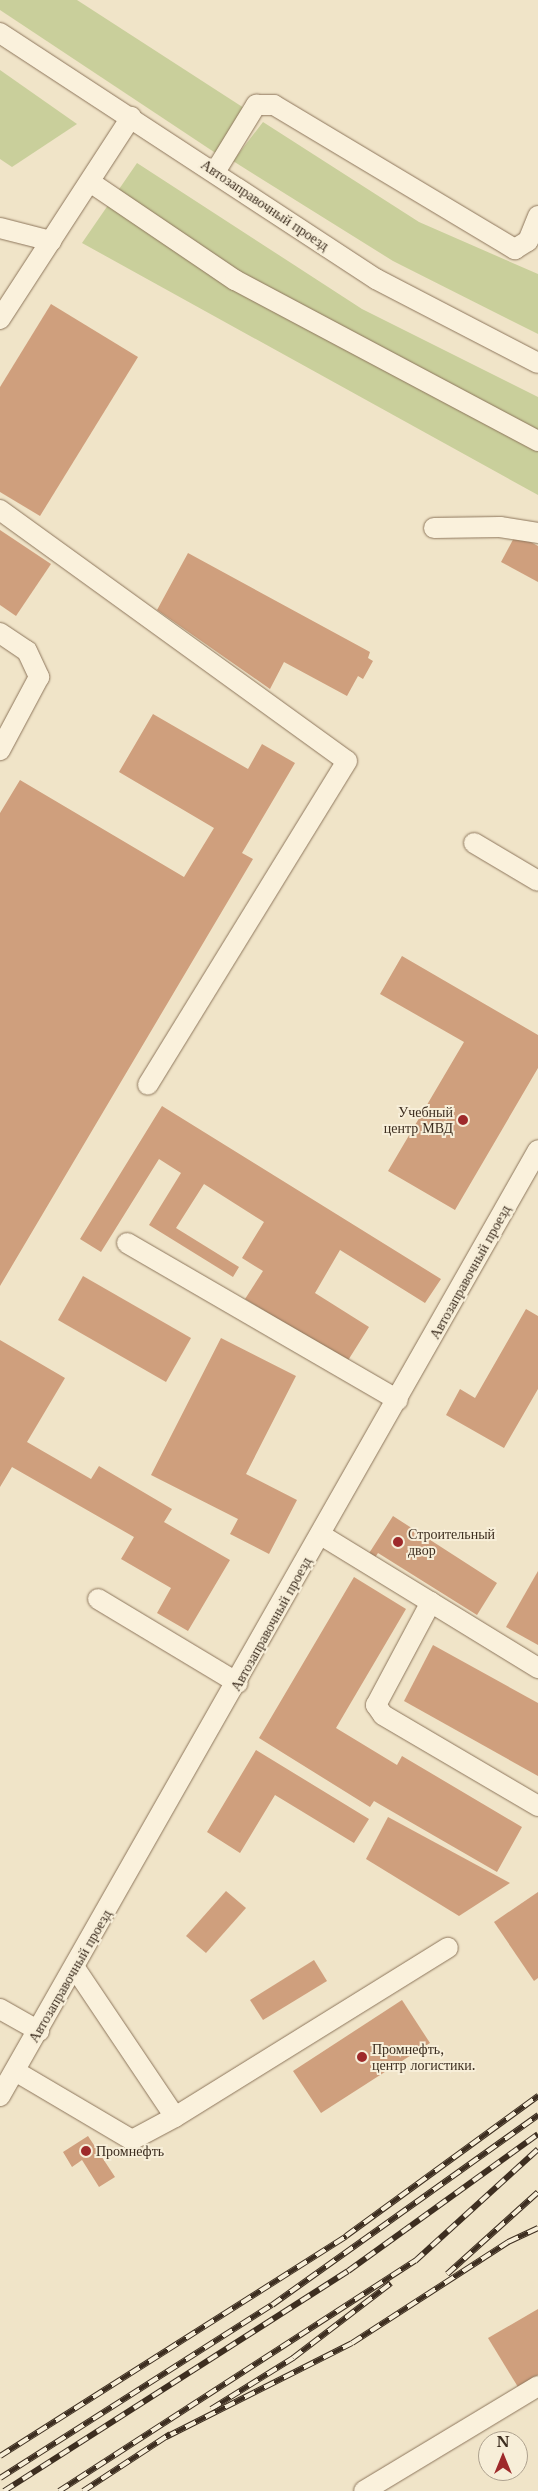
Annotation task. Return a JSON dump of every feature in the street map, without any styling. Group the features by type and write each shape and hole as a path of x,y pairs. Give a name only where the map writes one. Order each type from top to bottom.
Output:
{"street":[{"name":"Автозаправочный проезд","path":"0,32 376,279 538,363"},
{"path":"215,172 256,106 274,105 516,249 528,241 538,216"},
{"path":"0,320 131,117"},
{"path":"90,182 235,280 538,441"},
{"path":"0,228 51,241"},
{"path":"0,510 347,761 148,1085"},
{"path":"434,528 500,527 538,533"},
{"path":"0,633 27,651 39,677 0,750"},
{"path":"474,843 538,880"},
{"name":"Автозаправочный проезд","path":"0,2096 238,1683 538,1150"},
{"path":"127,1244 398,1400"},
{"path":"321,1535 538,1668"},
{"path":"98,1599 238,1683"},
{"path":"431,1602 380,1692 376,1706 383,1715 538,1806"},
{"path":"15,2071 132,2140 175,2116 448,1948"},
{"path":"75,1968 175,2116"},
{"path":"0,2009 39,2031"},
{"path":"364,2491 538,2386"}],"green space":[{"path":"0,0 77,0 244,108 217,154 0,10"},
{"path":"0,70 77,124 12,167 0,159"},
{"path":"263,122 419,222 538,274 538,334 393,261 233,161"},
{"path":"137,163 362,309 538,397 538,495 82,243"}],"building":[{"path":"51,304 138,357 40,516 0,492 0,387"},
{"path":"0,530 51,564 16,616 0,605"},
{"path":"516,534 538,546 538,582 501,562"},
{"path":"188,553 370,652 368,658 373,661 363,679 358,676 347,696 284,662 270,689 157,610"},
{"path":"153,714 248,769 262,744 295,763 242,853 253,859 0,1286 0,813 20,780 184,877 214,828 119,772"},
{"name":"Учебный центр МВД","path":"402,956 538,1035 538,1068 455,1210 388,1171 464,1042 380,994"},
{"path":"162,1106 441,1279 425,1303 340,1250 315,1293 369,1327 347,1362 245,1299 263,1271 242,1258 264,1222 204,1184 176,1228 239,1267 233,1277 149,1225 181,1173 159,1159 101,1252 80,1239"},
{"path":"83,1276 191,1338 166,1382 58,1320"},
{"path":"526,1309 538,1316 538,1389 504,1448 446,1415 460,1389 475,1398"},
{"path":"221,1338 296,1376 246,1474 297,1500 269,1554 230,1534 238,1519 151,1475"},
{"path":"0,1340 65,1378 27,1442 91,1479 99,1466 172,1509 164,1522 230,1560 188,1631 157,1613 171,1588 121,1559 134,1537 12,1467 0,1487"},
{"path":"393,1516 497,1583 477,1615 378,1553 372,1562 366,1558"},
{"path":"538,1571 538,1645 506,1627"},
{"path":"354,1577 406,1609 336,1728 397,1765 402,1756 522,1827 497,1872 374,1801 370,1807 259,1738"},
{"path":"433,1645 538,1703 538,1776 404,1701"},
{"path":"256,1750 369,1819 354,1843 275,1795 240,1853 207,1832"},
{"path":"388,1817 510,1883 459,1916 366,1859"},
{"path":"226,1891 246,1908 206,1953 186,1936"},
{"path":"538,1892 538,1978 534,1981 494,1922"},
{"path":"314,1960 327,1981 263,2020 250,2000"},
{"name":"Промнефть, центр логистики.","path":"402,2000 430,2043 321,2113 293,2071"},
{"path":"88,2136 115,2177 99,2187 82,2160 72,2167 63,2152"},
{"path":"538,2309 538,2375 518,2387 488,2338"}],"railway":[{"path":"0,2456 346,2236 538,2096"},
{"path":"0,2478 272,2305 538,2115"},
{"path":"4,2491 348,2271 538,2134"},
{"path":"59,2491 415,2261 538,2149"},
{"path":"447,2274 538,2192"},
{"path":"166,2437 352,2343 508,2242 538,2228"},
{"path":"211,2409 293,2358 391,2283"},
{"path":"83,2491 170,2434"}],"place":[{"name":"Учебный центр МВД","path":"463,1120"},
{"name":"Строительный двор","path":"398,1542"},
{"name":"Промнефть, центр логистики.","path":"362,2057"},
{"name":"Промнефть","path":"86,2151"}]}
